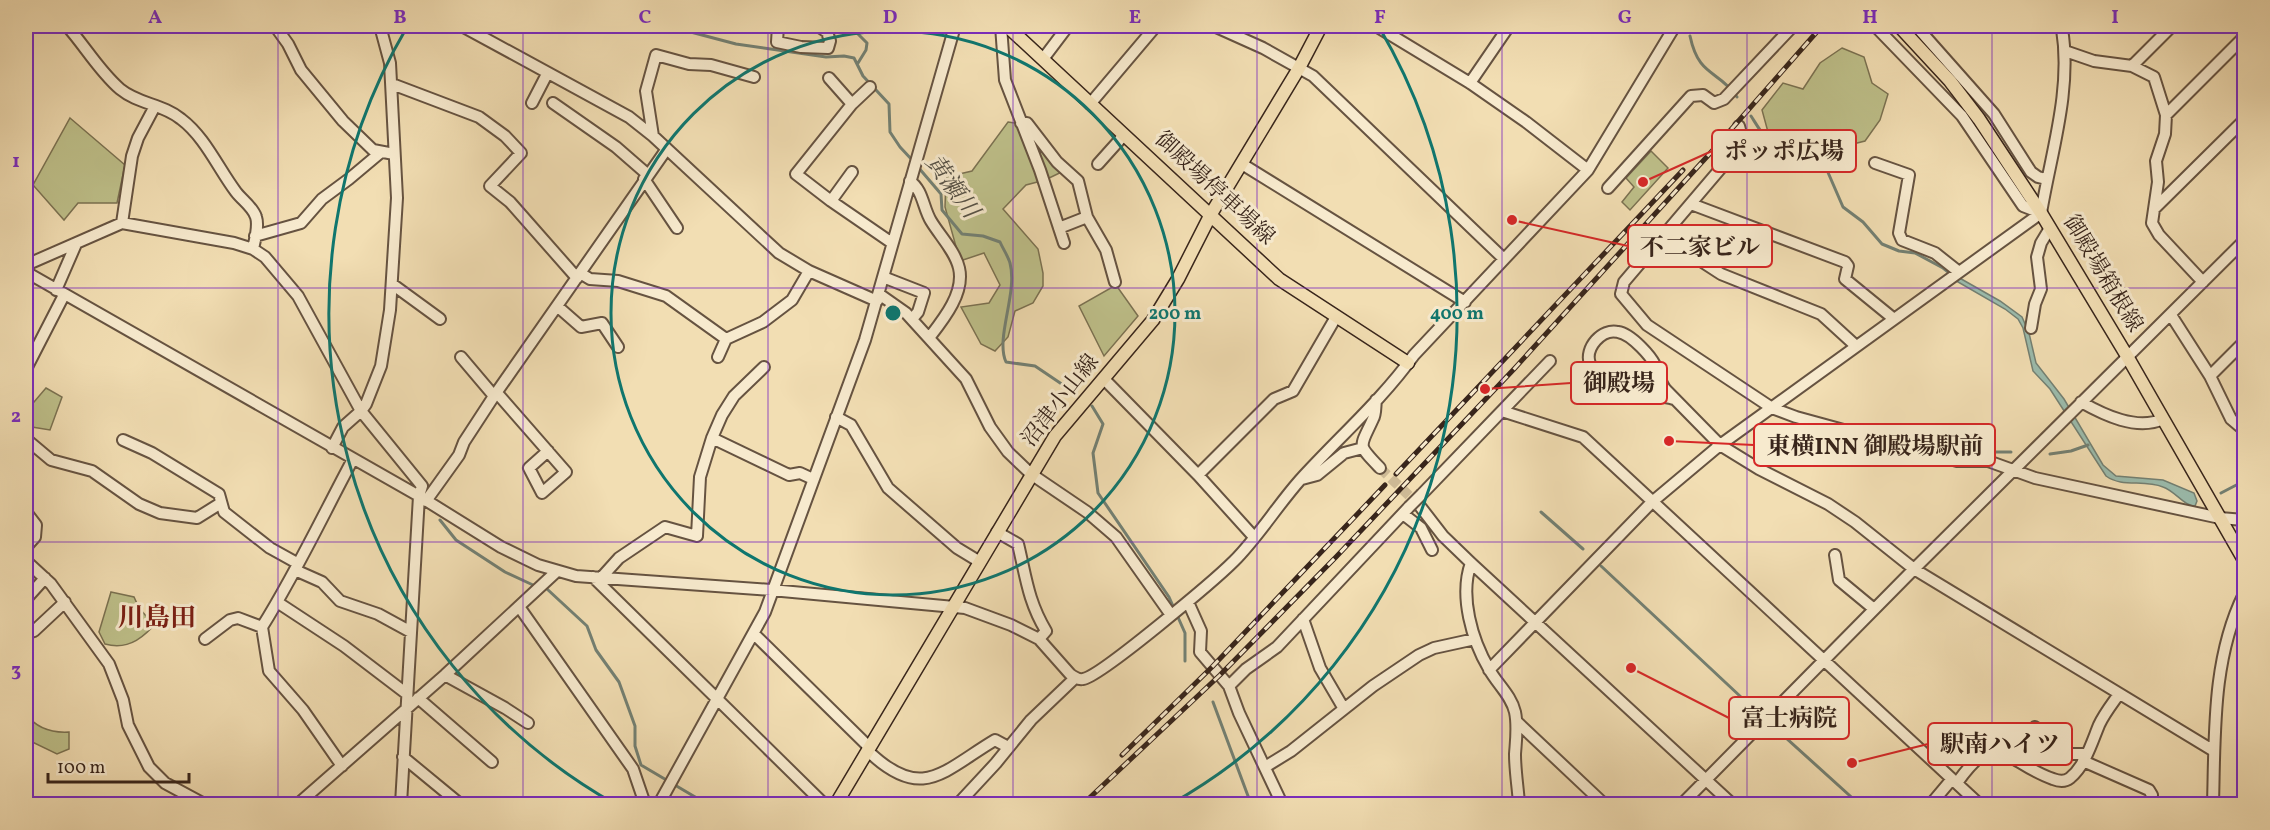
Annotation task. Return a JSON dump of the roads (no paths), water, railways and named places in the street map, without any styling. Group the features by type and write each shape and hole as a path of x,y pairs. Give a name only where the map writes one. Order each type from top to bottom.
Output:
{"main road":[{"name":"御殿場停車場線","path":"1007,26 1280,279 1408,363"},
{"name":"沼津小山線","path":"836,804 1031,474 1061,428 1153,320 1178,279 1211,214 1299,68 1321,26"},
{"name":"御殿場箱根線","path":"1899,26 1950,81 1979,119 2041,213 2127,356 2244,560"}],"street":[{"path":"67,26 110,80 122,91 155,106 163,107 182,119 198,136 236,192 254,213 257,223 254,249"},
{"path":"276,26 301,70 323,98 373,150 394,154"},
{"path":"333,448 343,427 366,404 381,366 387,338 397,198 392,84 388,50 380,26"},
{"path":"462,26 629,117 653,136 779,253 809,271 878,297 912,319 966,379 990,427 1008,452 1031,474 1087,512 1116,537 1171,615"},
{"path":"778,26 777,42 801,47 828,48 830,41 826,32 818,26"},
{"path":"1001,26 1005,80 1064,243"},
{"path":"1090,104 1156,26"},
{"path":"1214,26 1263,48 1313,76 1504,259"},
{"path":"1376,26 1470,82 1588,170"},
{"path":"1470,82 1509,26"},
{"path":"26,272 423,499 501,547 556,572 597,578 954,606 1011,625 1039,639 1075,678 1084,679 1102,669 1185,604 1236,559 1301,479 1376,405 1408,363 1588,170 1675,26"},
{"path":"1608,188 1691,96 1703,95 1714,103 1725,99 1793,26"},
{"path":"1875,26 1962,116 2023,206 2041,213"},
{"path":"1916,26 1994,114 2031,172 2046,179"},
{"path":"1489,670 1652,502 1720,445 2041,213 2064,84 2065,51 2062,29 2064,26"},
{"path":"2132,66 2172,26"},
{"path":"659,804 765,612 878,297 951,27"},
{"path":"1043,59 1064,28"},
{"path":"2166,116 2244,37"},
{"path":"2065,51 2094,61 2132,66 2154,77 2166,116 2165,134 2156,161 2158,182 2152,223 2159,236 2203,282"},
{"path":"653,136 646,91 656,55 688,64 711,64 753,77"},
{"path":"532,103 548,74"},
{"path":"828,78 852,104"},
{"path":"392,84 479,117 505,136 521,153 490,186 510,202 578,276 618,281 666,296 726,339"},
{"path":"870,87 852,104 796,174 892,243"},
{"path":"553,103 616,147 646,177 677,228"},
{"path":"122,224 132,156 138,138 155,106"},
{"path":"2154,209 2244,120"},
{"path":"1021,123 1027,123 1058,162 1078,181 1087,217 1106,249 1115,282"},
{"path":"1738,126 1742,137 1738,148 1624,282 1621,294 1647,325 1772,408 1957,461 1988,461 2035,478 2220,518 2244,520"},
{"path":"1098,164 1124,135"},
{"path":"423,499 459,455 464,442 495,395 666,150"},
{"path":"255,236 301,223 321,199 380,153"},
{"path":"1875,163 1909,175 1899,233 1902,240 1935,253 1959,272"},
{"path":"1242,164 1465,302"},
{"path":"831,201 852,172"},
{"path":"909,181 917,186 930,219 951,250 960,269 957,293 950,310 929,338"},
{"path":"1691,204 1845,262 1848,266 1845,279 1894,319"},
{"path":"1059,228 1087,217"},
{"path":"26,265 122,224 234,243 254,249 265,257 298,296 361,411 422,486 423,499 411,632 401,804"},
{"path":"2031,328 2035,304 2041,289 2037,257 2041,243 2050,228"},
{"path":"1664,237 1721,273 1821,314 1856,346"},
{"path":"1682,804 2013,469 2244,241"},
{"path":"26,369 60,292 76,244"},
{"path":"718,357 726,339 763,322 792,300 809,271"},
{"path":"883,277 924,293 918,312 912,319"},
{"path":"392,284 441,319"},
{"path":"557,306 581,327 602,323 618,347"},
{"path":"2171,315 2210,376 2231,419 2243,428"},
{"path":"1198,475 1274,399 1293,391 1336,317"},
{"path":"1674,399 1664,396 1635,396 1616,391 1592,369 1589,352 1593,344 1603,333 1618,331 1640,346 1654,363 1661,384 1720,445 1759,469 1828,504 1855,522 1914,569 2214,752"},
{"path":"2210,376 2244,342"},
{"path":"461,357 549,451"},
{"path":"1229,686 1246,669 1277,647 1550,361"},
{"path":"597,578 619,558 665,526 697,536 700,477 712,438 722,415 734,396 764,367"},
{"path":"1635,396 1648,390 1658,376"},
{"path":"1104,378 1198,475 1254,537"},
{"path":"2081,402 2101,414 2129,421 2154,423 2163,419"},
{"path":"1376,405 1374,418 1364,435 1363,448 1380,468"},
{"path":"1502,411 1584,436 1652,502 1979,804"},
{"path":"836,417 851,425 888,488 957,548 980,562"},
{"path":"712,438 789,476 800,473 813,479"},
{"path":"26,439 51,460 92,471 139,504 160,513 197,518 221,503"},
{"path":"123,440 152,453 219,494 224,512 296,567 322,582 340,601 378,614 411,632"},
{"path":"1301,479 1317,475 1344,453 1363,448"},
{"path":"342,766 303,710 269,671 262,627 352,459"},
{"path":"1413,505 1535,624 1732,804"},
{"path":"1413,505 1432,550"},
{"path":"26,512 36,525 36,531 35,537 26,547"},
{"path":"1424,535 1436,527"},
{"path":"997,532 1018,544 1029,596 1046,631 1039,639"},
{"path":"1835,555 1839,580 1874,609"},
{"path":"26,561 65,602 109,664 123,700 128,725 150,767 165,783 204,804"},
{"path":"1471,563 1466,577 1470,619 1475,639 1489,670 1510,699 1517,722 1515,755 1519,804"},
{"path":"298,804 311,800 342,766 520,608 556,572"},
{"path":"597,578 824,804"},
{"path":"26,599 45,579"},
{"path":"2213,804 2217,706 2223,660 2233,618 2244,594"},
{"path":"26,626 34,631 65,602"},
{"path":"277,602 344,646 407,694"},
{"path":"1185,604 1201,631 1200,651 1229,686 1239,713 1282,804"},
{"path":"520,608 633,769 645,804"},
{"path":"205,639 230,620 238,618 262,627"},
{"path":"1304,619 1320,668 1344,709"},
{"path":"754,634 869,749 900,775 918,780 933,778 995,740 1008,747"},
{"path":"1265,767 1292,751 1372,686 1419,655 1434,648 1475,639"},
{"path":"445,675 528,723"},
{"path":"958,804 1031,720 1075,678"},
{"path":"1931,804 1975,760 1992,751 2008,754 2039,774 2057,781 2065,781 2071,777 2085,758 2099,726 2119,694"},
{"path":"418,698 492,762"},
{"path":"1517,722 1604,804"},
{"path":"2035,727 2067,754 2085,758 2149,790 2152,795 2149,804"},
{"path":"403,757 460,804"}],"waterway":[{"name":"黄瀬川","path":"668,26 736,44 826,57 854,58 863,76 889,104 890,132 914,162"},
{"path":"844,26 855,31 867,43 866,50 858,63"},
{"path":"1690,36 1698,59 1737,97"},
{"path":"1751,116 1773,143 1808,148 1820,154 1843,207 1863,222 1882,244 1899,251 1915,253 1952,275"},
{"name":"黄瀬川","path":"918,167 941,194 942,210 962,234 983,236 1000,242 1008,258 1012,275 1003,341 1006,362 1035,366 1075,393"},
{"name":"黄瀬川","path":"1092,406 1103,424 1093,453 1098,493 1169,597 1185,633 1185,661"},
{"path":"2050,454 2071,451 2088,445"},
{"path":"1968,452 2011,452"},
{"path":"2221,493 2244,481"},
{"path":"1541,512 1583,549"},
{"path":"440,520 456,540 505,572 533,585"},
{"path":"1601,566 1757,712"},
{"path":"547,589 587,626 596,650 619,682 635,726 635,746 641,765 707,804"},
{"name":"黄瀬川","path":"1213,702 1251,804"},
{"path":"1775,728 1859,804"}],"tunnel":[{"path":"1380,468 1419,505"}],"railway":[{"path":"1083,804 1220,675 1336,557 1515,368 1822,26"},
{"path":"1396,474 1683,170"},
{"path":"1122,755 1212,667 1385,485"}],"place":[{"name":"ポッポ広場","path":"1643,182"},
{"name":"不二家ビル","path":"1512,220"},
{"name":"御殿場","path":"1485,389"},
{"name":"東横INN 御殿場駅前","path":"1669,441"},
{"name":"富士病院","path":"1631,668"},
{"name":"駅南ハイツ","path":"1852,763"}],"district":[{"name":"川島田","path":"157,619"}]}
